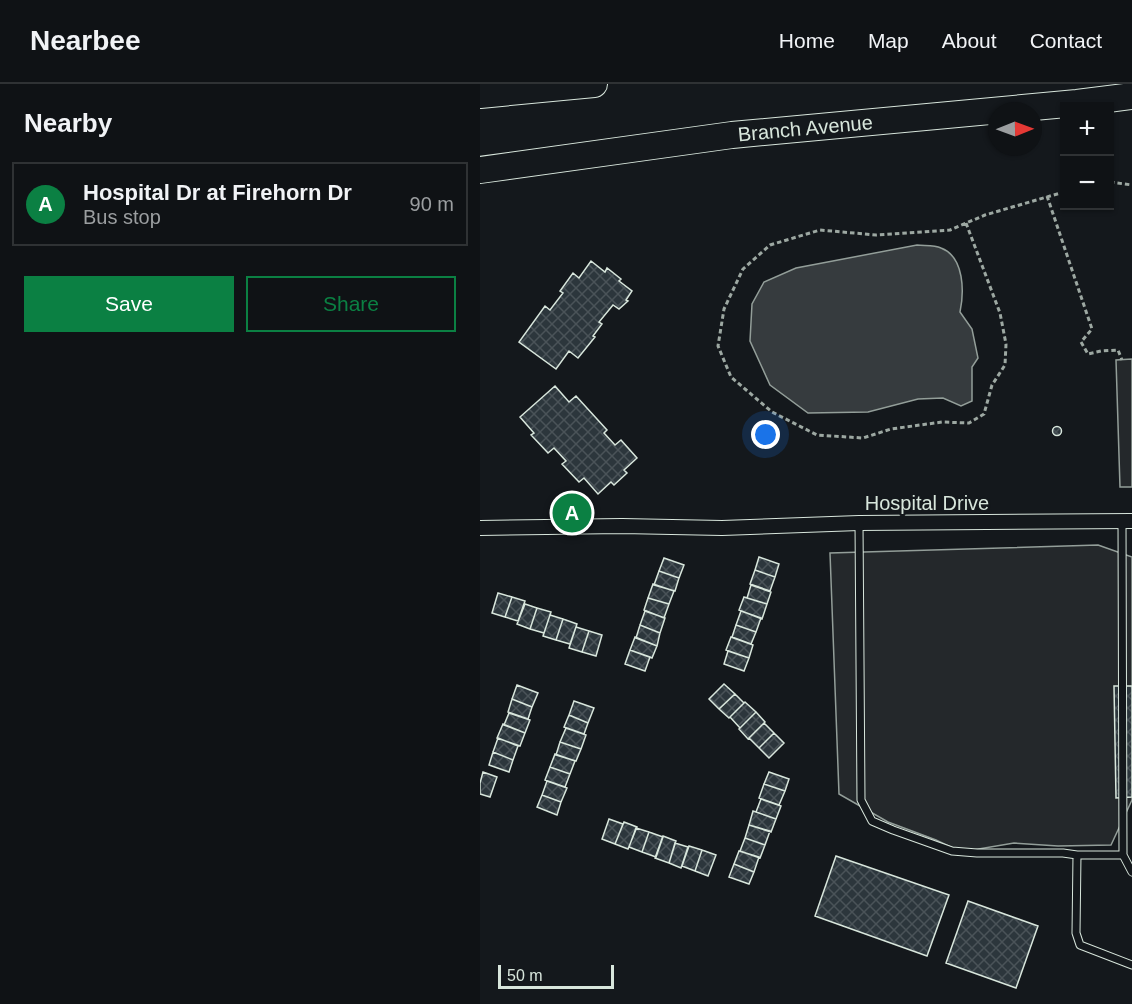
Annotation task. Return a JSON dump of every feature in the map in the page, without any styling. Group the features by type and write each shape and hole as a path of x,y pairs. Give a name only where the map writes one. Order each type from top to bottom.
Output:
{"highway":[{"path":"480,95 594,84"},
{"name":"Branch Avenue","path":"480,170 732,135 1132,96"}],"street":[{"name":"Hospital Drive","path":"480,528 622,525 722,528 859,523 1127,521"}],"lane":[{"path":"1127,521 1124,855 1132,872"},
{"path":"859,523 861,800 872,821 952,851 1124,855"},
{"path":"1077,855 1076,933 1080,945 1132,965"}],"path":[{"path":"1114,183 1132,185"},
{"path":"966,223 1000,313 1006,344 1005,365 992,385 984,414 969,423 942,422 891,429 864,438 817,435 772,412 731,377 718,346 724,309 742,269 770,245 820,230 876,235 950,230 966,223 985,215 1060,193"},
{"path":"1047,196 1092,329 1081,342 1088,354 1118,350 1122,360"}],"shaded area":[{"path":"917,245 941,248 955,259 959,267 962,286 960,312 972,329 978,358 972,367 972,401 961,406 943,398 918,399 868,412 808,413 770,385 750,341 752,304 764,282 796,268"},
{"path":"1132,359 1132,487 1120,487 1116,360"},
{"path":"1098,545 1132,557 1132,800 1111,845 1058,846 1014,843 961,852 888,822 839,794 830,553"}],"building":[{"path":"591,261 605,272 607,268 632,291 626,300 628,301 619,309 613,305 599,322 602,324 593,336 595,337 578,358 569,351 556,369 519,342 545,306 550,310 563,293 560,291 573,273 579,278"},
{"path":"555,386 569,402 576,396 607,430 604,433 615,445 621,440 637,458 624,470 627,473 614,485 611,482 598,494 584,478 579,482 562,464 566,461 554,448 548,453 531,435 534,433 520,417"},
{"path":"1057,426 1062,431 1057,436 1052,431"},
{"path":"759,557 779,564 775,577 755,570"},
{"path":"664,558 684,565 679,578 659,571"},
{"path":"755,570 775,577 770,591 750,584"},
{"path":"659,571 679,578 675,591 654,585"},
{"path":"653,584 674,591 669,604 648,598"},
{"path":"751,585 771,592 767,604 747,598"},
{"path":"498,593 512,597 505,617 492,613"},
{"path":"512,597 525,601 518,621 505,617"},
{"path":"744,597 767,604 762,619 739,610"},
{"path":"648,598 669,604 664,618 644,610"},
{"path":"525,604 537,608 530,629 517,624"},
{"path":"537,608 551,612 544,633 530,629"},
{"path":"645,611 665,618 660,633 640,625"},
{"path":"741,611 761,618 756,632 736,625"},
{"path":"550,615 563,619 556,640 543,636"},
{"path":"563,619 577,624 570,644 556,640"},
{"path":"640,625 660,633 657,646 636,638"},
{"path":"736,625 756,632 751,644 732,637"},
{"path":"576,627 589,631 582,652 569,648"},
{"path":"589,631 602,635 596,656 582,652"},
{"path":"635,637 657,646 652,658 630,650"},
{"path":"731,637 753,645 749,658 726,650"},
{"path":"630,650 650,657 645,671 625,664"},
{"path":"728,651 749,658 744,671 724,664"},
{"path":"724,684 735,694 719,709 709,699"},
{"path":"517,685 538,693 532,707 512,699"},
{"path":"1114,686 1132,686 1132,797 1116,798"},
{"path":"735,694 744,703 729,718 719,709"},
{"path":"512,699 532,707 528,719 508,712"},
{"path":"574,701 594,708 588,723 569,715"},
{"path":"745,702 756,712 740,728 730,717"},
{"path":"756,712 765,722 748,739 739,729"},
{"path":"509,713 530,720 525,733 504,725"},
{"path":"569,715 588,723 584,734 564,727"},
{"path":"764,723 774,733 759,748 749,738"},
{"path":"503,724 525,733 520,746 497,738"},
{"path":"566,728 586,735 581,749 560,742"},
{"path":"774,733 784,743 769,758 759,748"},
{"path":"498,738 518,746 513,760 493,752"},
{"path":"560,742 581,749 576,761 556,755"},
{"path":"493,752 513,760 509,772 489,765"},
{"path":"555,754 575,761 570,774 550,767"},
{"path":"550,767 570,774 565,787 545,780"},
{"path":"483,772 497,777 490,797 480,794"},
{"path":"769,772 789,779 785,791 764,784"},
{"path":"547,781 567,788 561,802 542,795"},
{"path":"764,784 785,791 779,805 759,798"},
{"path":"542,795 561,802 557,815 537,807"},
{"path":"761,799 781,806 776,819 756,812"},
{"path":"753,811 776,819 771,832 749,825"},
{"path":"609,819 623,824 615,844 602,839"},
{"path":"624,822 637,827 628,849 615,844"},
{"path":"749,825 770,831 765,845 745,838"},
{"path":"636,828 649,832 642,852 629,847"},
{"path":"649,832 663,837 656,857 642,852"},
{"path":"663,836 676,841 669,863 655,858"},
{"path":"745,838 765,845 760,858 740,851"},
{"path":"675,843 688,847 681,868 669,863"},
{"path":"689,846 702,850 695,871 682,866"},
{"path":"702,850 716,855 708,876 695,871"},
{"path":"739,851 759,857 754,872 734,864"},
{"path":"836,856 949,895 927,956 815,916"},
{"path":"734,864 754,872 749,884 729,877"},
{"path":"968,901 1038,926 1016,988 946,963"}],"place":[{"name":"Hospital Dr at Firehorn Dr","path":"572,513"}]}
